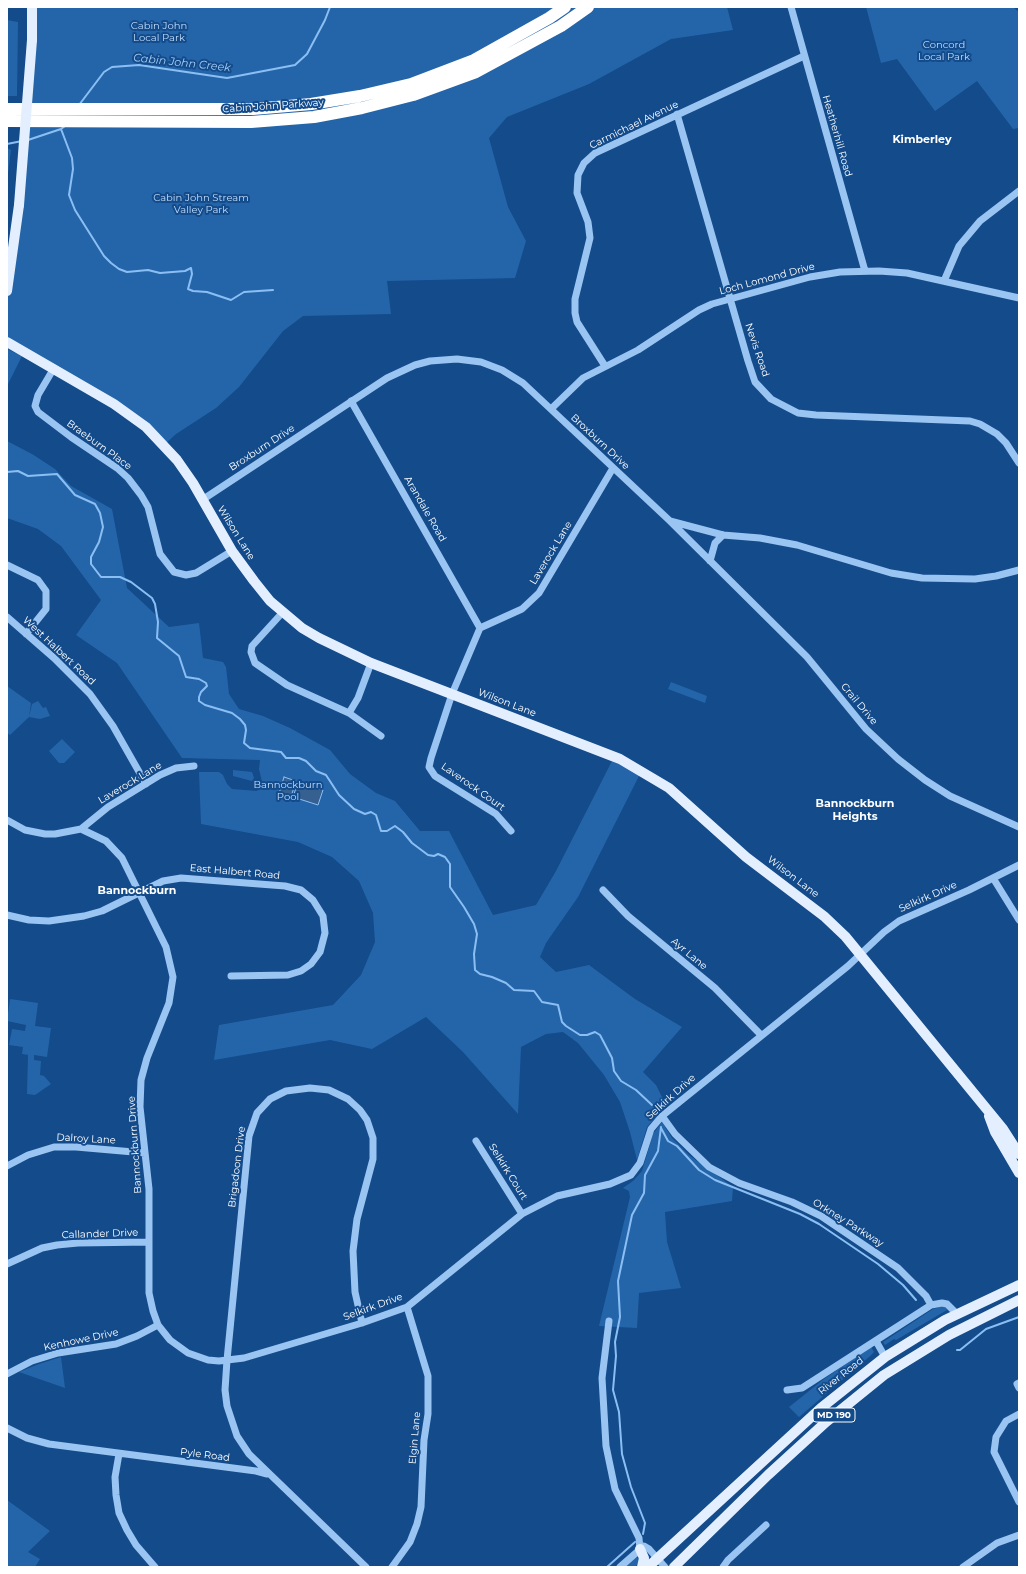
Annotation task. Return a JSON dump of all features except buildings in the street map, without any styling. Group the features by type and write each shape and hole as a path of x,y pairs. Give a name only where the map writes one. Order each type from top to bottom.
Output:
{"highway":[{"name":"Cabin John Parkway","path":"7,110 253,109 311,104 360,96 411,84 474,60 549,18 565,7"},
{"name":"Cabin John Parkway","path":"7,121 252,122 314,117 362,108 413,95 476,72 561,26 588,7"}],"main road":[{"path":"7,291 18,205 32,40 32,7"},
{"name":"Wilson Lane","path":"7,342 114,404 146,427 177,460 232,551 270,601 319,638 372,662 620,759 669,788 746,857 825,917 861,954 1003,1129 1019,1154"},
{"name":"Wilson Lane","path":"987,1110 995,1132 1019,1173"},
{"name":"River Road","path":"648,1567 821,1408 885,1357 957,1314 1018,1284"},
{"name":"MD 190","path":"674,1567 826,1422 884,1375 949,1335 1018,1301"},
{"path":"640,1549 644,1558 642,1567"},
{"path":"680,1567 686,1554"}],"street":[{"name":"Heatherhill Road","path":"791,7 865,271"},
{"name":"Carmichael Avenue","path":"605,366 577,322 575,313 575,299 590,238 588,222 577,193 578,175 584,163 595,153 804,56"},
{"name":"Nevis Road","path":"678,114 755,382 771,399 798,413 816,415 970,421 980,424 997,434 1006,443 1019,463"},
{"path":"944,281 959,246 976,226 1019,191"},
{"name":"Loch Lomond Drive","path":"551,409 583,378 638,350 699,310 730,299 810,277 840,272 865,271 907,273 1019,298"},
{"name":"Broxburn Drive","path":"202,500 387,378 415,365 430,361 458,359 481,362 502,370 523,383 670,521 723,535 760,538 797,545 891,573 922,578 975,578 996,576 1019,570"},
{"name":"Braeburn Place","path":"54,368 38,395 35,406 38,412 71,437 117,468 128,478 148,507 160,554 174,572 186,575 196,573 232,551"},
{"name":"Arandale Road","path":"351,401 480,628"},
{"name":"Laverock Lane","path":"480,628 522,609 539,593 613,468"},
{"name":"Crail Drive","path":"670,521 806,657 866,729 898,759 925,780 950,796 1019,827"},
{"path":"710,560 715,543 723,535"},
{"path":"7,565 38,580 46,591 46,609 26,634"},
{"path":"283,612 252,646 252,658 255,663 287,684 349,713 381,736"},
{"name":"West Halbert Road","path":"7,617 72,674 98,704 113,726 146,784"},
{"path":"452,694 480,628"},
{"path":"349,713 358,698 372,662"},
{"name":"Laverock Court","path":"452,694 429,767 435,776 496,814 511,831"},
{"name":"Laverock Lane","path":"81,829 100,813 146,784 176,768 194,766"},
{"path":"7,820 24,830 45,834 55,834 81,829"},
{"name":"Bannockburn Drive","path":"81,829 106,841 122,858 166,947 173,977 169,1003 147,1058 141,1080 140,1107 148,1189 149,1293 153,1311 158,1325 170,1340 188,1353 208,1360 227,1360"},
{"name":"Selkirk Drive","path":"227,1360 244,1358 362,1323 407,1307 522,1214 557,1196 610,1184 631,1176 640,1163 651,1129 662,1116 848,966 884,932 899,921 1019,865"},
{"name":"East Halbert Road","path":"7,915 30,920 66,920 102,911 163,881 181,878 284,886 301,890 313,900 322,916 325,933 320,952 311,964 288,975 231,976"},
{"path":"993,878 1019,920"},
{"name":"Ayr Lane","path":"602,890 628,916 715,988 761,1035"},
{"name":"Brigadoon Drive","path":"269,1474 249,1454 237,1436 231,1421 225,1390 249,1136 257,1113 270,1099 286,1091 310,1088 330,1090 348,1099 360,1110 367,1120 373,1138 373,1160 357,1219 353,1251 355,1292 362,1323"},
{"name":"Orkney Parkway","path":"662,1116 675,1134 709,1167 739,1182 792,1202 821,1216 898,1268 926,1296 931,1305"},
{"name":"Selkirk Court","path":"476,1141 522,1214"},
{"name":"Dalroy Lane","path":"7,1166 28,1155 54,1147 76,1146 145,1153"},
{"name":"Callander Drive","path":"7,1264 42,1248 57,1245 78,1243 149,1242"},
{"path":"931,1305 942,1303 947,1304 957,1314"},
{"name":"River Road","path":"787,1390 802,1388 931,1305"},
{"name":"Elgin Lane","path":"392,1567 410,1542 417,1524 421,1507 424,1440 428,1414 428,1376 407,1307"},
{"path":"609,1321 602,1378 606,1446 615,1489 639,1538 640,1549"},
{"name":"Kenhowe Drive","path":"7,1374 32,1361 58,1353 116,1344 158,1325"},
{"path":"876,1341 885,1357"},
{"path":"1019,1383 1017,1384 1019,1388"},
{"path":"1019,1414 1006,1421 996,1437 994,1452 1019,1502"},
{"name":"Pyle Road","path":"7,1428 27,1438 48,1444 256,1471 269,1474"},
{"path":"119,1454 115,1477 119,1513 136,1544 155,1567"},
{"path":"269,1474 366,1567"},
{"path":"723,1567 728,1560 766,1525"},
{"path":"963,1567 997,1543 1019,1535"},
{"path":"620,1567 640,1549 647,1547 665,1567"}],"green space":[{"name":"Cabin John Stream Valley Park","path":"32,7 727,7 733,30 671,39 589,84 507,117 489,138 508,207 526,241 515,278 387,281 391,314 303,316 283,331 239,387 216,408 176,434 163,446 146,427 7,342 7,291"},
{"name":"Concord Local Park","path":"866,7 1013,7 1019,12 1019,128 1013,129 977,81 935,111 897,59 881,63"},
{"path":"7,20 18,22 17,96 7,96"},
{"path":"7,148 11,150 7,181"},
{"path":"7,349 22,356 7,386"},
{"name":"Bannockburn Pool","path":"7,441 32,454 55,469 71,486 112,509 127,588 169,627 199,623 203,658 223,662 226,667 229,694 239,709 263,716 290,728 330,750 350,774 376,793 395,801 420,831 449,831 493,915 536,905 556,871 612,761 640,774 578,897 546,943 540,957 556,972 589,965 635,999 682,1027 643,1072 656,1085 666,1105 647,1127 637,1160 620,1102 604,1075 578,1043 563,1032 546,1034 521,1047 518,1114 463,1052 426,1017 372,1049 330,1040 214,1060 219,1025 333,1005 361,975 375,942 373,913 359,881 332,857 298,842 201,824 199,772 219,772 223,775 227,784 232,789 257,791 262,782 259,769 260,760 182,758 117,663 76,635 101,600 61,546 38,529 7,518"},
{"path":"671,682 707,696 705,703 668,689"},
{"path":"7,686 31,703 29,717 10,735 7,733"},
{"path":"38,701 43,708 46,707 50,716 40,719 29,717 32,704"},
{"path":"62,739 75,752 64,763 59,763 49,751"},
{"path":"233,770 252,772 254,778 252,781 233,776"},
{"path":"10,999 38,1003 35,1026 51,1028 47,1057 34,1055 34,1060 41,1061 40,1075 44,1076 51,1084 35,1095 27,1094 29,1055 22,1054 23,1047 9,1045 12,1029 25,1031 26,1025 7,1021"},
{"path":"662,1122 672,1138 689,1155 733,1187 732,1201 665,1212 667,1242 681,1288 639,1293 637,1328 599,1326 630,1197 629,1191 623,1188 633,1181 642,1171 653,1134"},
{"path":"943,1306 946,1307 947,1310 896,1340 894,1339 885,1345 883,1342 933,1309"},
{"path":"871,1347 874,1352 869,1357 799,1417 789,1407 824,1379"},
{"path":"61,1357 65,1388 19,1372 39,1364"},
{"path":"7,1500 50,1531 28,1552 40,1559 35,1567 7,1567"},
{"path":"636,1558 640,1558 640,1562 635,1567 625,1567"}],"shaded area":[{"path":"284,777 296,781 290,800 278,797"},
{"path":"298,782 323,790 318,805 293,797"}],"waterway":[{"name":"Cabin John Creek","path":"79,105 104,72 112,67 139,65 227,78 295,65 307,54 325,20 330,7"},
{"name":"Cabin John Creek","path":"28,140 61,129 65,126"},
{"path":"61,129 72,158 73,169 69,195 75,210 104,256 111,263 119,269 127,272 148,270 160,273 185,271 191,268 192,274 188,289 207,292 231,300 244,292 273,290"},
{"name":"Cabin John Creek","path":"7,144 22,141"},
{"path":"7,472 18,471 28,476 57,474 75,495 95,504 100,513 103,527 99,542 91,557 91,564 101,577 120,577 131,582 152,598 155,604 158,622 157,638 179,656 186,677 199,679 206,683 207,686 201,692 199,701 205,705 232,713 240,719 245,725 246,730 244,743 250,748 281,752 286,758 299,758 306,761 316,771 326,775 339,795 354,809 365,814 371,812 376,815 381,831 387,831 395,826 403,832 412,843 428,855 434,856 438,854 445,857 450,864 450,887 474,924 477,934 474,954 475,970 480,974 506,983 514,990 534,991 542,1002 558,1005 562,1022 580,1035 587,1035 595,1032 600,1035 612,1058 614,1071 621,1081 636,1090 652,1105"},
{"path":"643,1534 645,1523 631,1487 622,1454 619,1412 613,1390 616,1356 615,1342 620,1317 618,1281 632,1215 644,1193 645,1175 658,1151 661,1127"},
{"path":"661,1128 668,1141 677,1146 699,1170 715,1180 800,1214 819,1224 878,1264 903,1285 916,1300"},
{"path":"957,1350 960,1350 986,1329 1019,1317"},
{"path":"607,1567 635,1542"}],"district":[{"name":"Kimberley","path":"922,140"},
{"name":"Bannockburn Heights","path":"855,810"},
{"name":"Bannockburn","path":"137,891"}],"park label":[{"name":"Cabin John Local Park","path":"159,32"}]}
